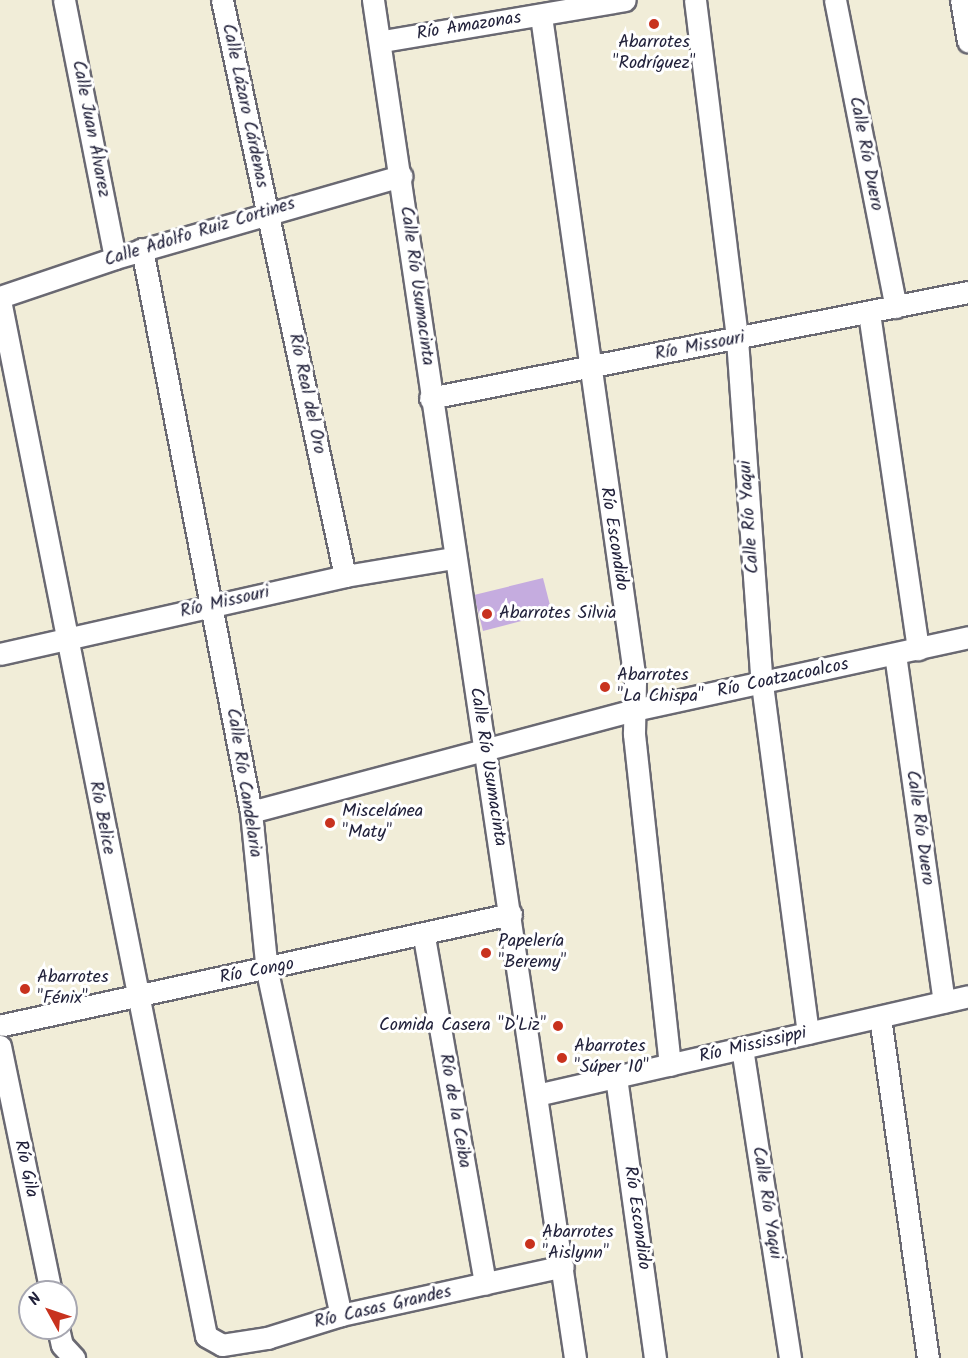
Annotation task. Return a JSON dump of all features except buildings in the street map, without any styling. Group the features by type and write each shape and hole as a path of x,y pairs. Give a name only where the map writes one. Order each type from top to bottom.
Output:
{"street":[{"name":"Calle Juan Álvarez","path":"64,0 115,258"},
{"name":"Calle Lázaro Cárdenas","path":"222,0 266,213"},
{"name":"Calle Río Usumacinta","path":"373,0 383,41 452,558 511,915 575,1358"},
{"name":"Calle Río Yaqui","path":"695,0 737,339 762,684 808,1033"},
{"name":"Calle Río Duero","path":"835,0 896,307"},
{"path":"961,0 968,41"},
{"name":"Río Amazonas","path":"383,41 541,16 615,1"},
{"name":"Río Escondido","path":"541,16 587,368 635,681 634,710 670,1065"},
{"name":"Calle Adolfo Ruiz Cortines","path":"0,298 142,249 401,176"},
{"name":"Río Real del Oro","path":"266,213 345,576"},
{"name":"Calle Río Candelaria","path":"142,249 251,812 267,971 341,1315"},
{"name":"Río Missouri","path":"430,398 968,292"},
{"name":"Río Belice","path":"0,298 68,639 134,994 206,1336"},
{"path":"869,313 918,649"},
{"name":"Río Missouri","path":"0,654 345,576 452,558"},
{"name":"Río Coatzacoalcos","path":"251,812 485,753 634,710 762,684 968,637"},
{"name":"Calle Río Duero","path":"895,654 944,1002"},
{"name":"Río Congo","path":"1,1022 134,994 267,971 424,937 511,915"},
{"name":"Río de la Ceiba","path":"424,937 485,1284"},
{"name":"Río Mississippi","path":"537,1095 968,996"},
{"path":"880,1017 928,1358"},
{"name":"Río Gila","path":"0,1046 49,1280"},
{"name":"Calle Río Yaqui","path":"742,1048 790,1358"},
{"name":"Río Escondido","path":"616,1077 655,1358"},
{"name":"Río Casas Grandes","path":"206,1336 222,1345 268,1348 341,1315 562,1266"},
{"path":"61,1340 62,1345 74,1358"}],"place":[{"name":"Abarrotes \"Rodríguez\"","path":"654,24"},
{"name":"Abarrotes Silvia","path":"487,614"},
{"name":"Abarrotes \"La Chispa\"","path":"605,687"},
{"name":"Miscelánea \"Maty\"","path":"330,823"},
{"name":"Papelería \"Beremy\"","path":"486,953"},
{"name":"Abarrotes \"Fénix\"","path":"25,989"},
{"name":"Comida Casera \"D'Liz\"","path":"558,1026"},
{"name":"Abarrotes \"Súper 10\"","path":"562,1058"},
{"name":"Abarrotes \"Aislynn\"","path":"530,1244"}]}
